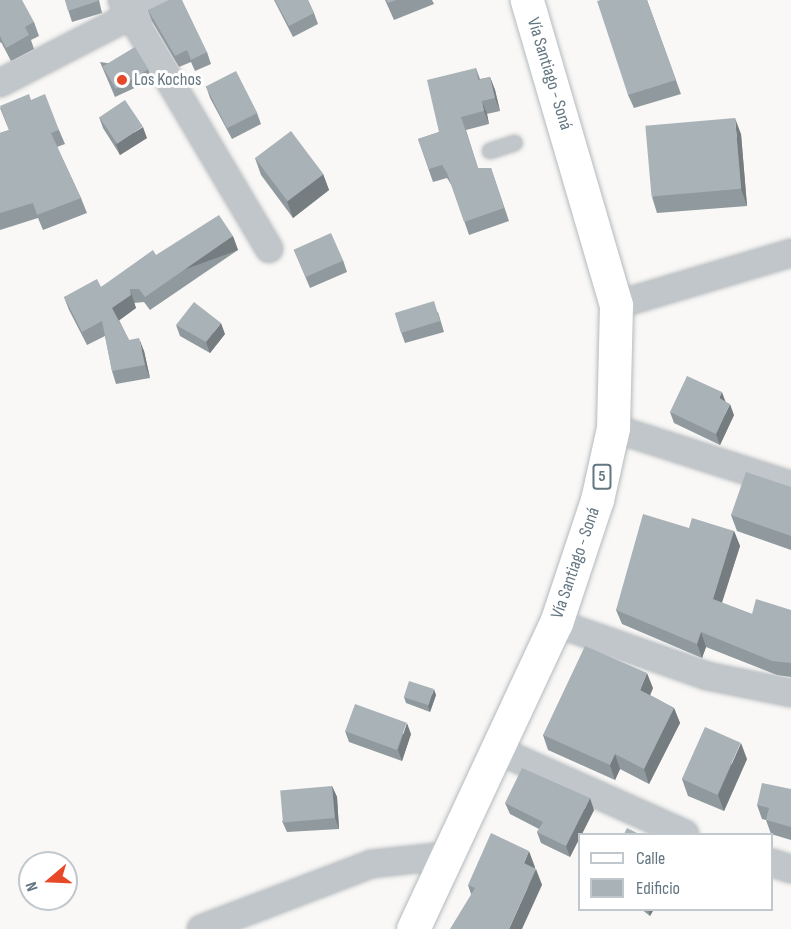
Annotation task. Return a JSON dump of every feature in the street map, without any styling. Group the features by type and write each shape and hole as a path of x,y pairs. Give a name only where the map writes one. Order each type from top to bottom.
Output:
{"main road":[{"name":"Vía Santiago - Soná","path":"413,929 444,856 556,623 597,500 613,428 616,305 527,0"}],"street":[{"path":"0,83 127,9 160,0"},
{"path":"127,9 269,249"},
{"path":"616,305 791,254"},
{"path":"613,428 791,485"},
{"path":"556,623 707,676 791,693"},
{"path":"495,749 683,833"},
{"path":"201,929 371,864 444,856"},
{"path":"773,864 791,869"}],"lane":[{"path":"490,151 515,143"}],"building":[{"path":"0,0 22,0 34,22 25,27 29,35 6,48 0,36"},
{"path":"65,0 98,0 98,1 68,11"},
{"path":"169,0 182,0 207,52 191,60 187,50 175,56 148,10"},
{"path":"275,0 308,0 314,13 289,26"},
{"path":"647,0 676,80 628,95 597,1"},
{"path":"135,47 148,69 116,89 102,67"},
{"path":"476,68 478,80 490,77 495,98 482,101 484,111 461,117 478,168 491,168 504,208 464,222 447,173 442,165 429,169 418,139 439,132 427,80"},
{"path":"236,71 257,113 227,128 206,86"},
{"path":"29,94 31,100 45,94 59,130 51,133 81,198 37,215 33,203 0,213 0,133 9,130 0,106"},
{"path":"125,100 143,127 117,144 99,117"},
{"path":"735,118 741,189 652,197 645,126"},
{"path":"291,131 323,174 288,201 255,158"},
{"path":"219,215 233,236 145,297 139,289 130,289 131,295 112,308 129,340 139,338 145,365 112,371 102,321 82,332 64,297 97,279 101,287 153,250 156,255"},
{"path":"331,233 343,260 306,277 294,250"},
{"path":"434,301 440,321 401,333 395,313"},
{"path":"194,302 221,323 206,342 176,325"},
{"path":"687,376 722,392 719,398 730,404 716,434 670,412"},
{"path":"746,472 791,487 791,536 731,515"},
{"path":"643,514 689,528 692,518 734,531 713,599 752,614 756,599 791,610 791,663 772,661 701,632 697,644 616,610"},
{"path":"585,646 647,673 640,690 674,708 644,769 615,754 610,765 543,735"},
{"path":"409,681 434,689 428,705 404,697"},
{"path":"355,704 407,723 397,750 345,731"},
{"path":"705,727 741,743 717,795 682,779"},
{"path":"522,768 590,798 566,846 537,832 543,822 505,803"},
{"path":"762,783 791,789 791,827 766,820 769,808 757,805"},
{"path":"332,786 335,818 283,822 280,791"},
{"path":"627,828 637,833 624,833"},
{"path":"491,833 529,851 524,863 536,869 509,929 450,929 475,888 468,885"}],"place":[{"name":"Los Kochos","path":"122,80"}]}
